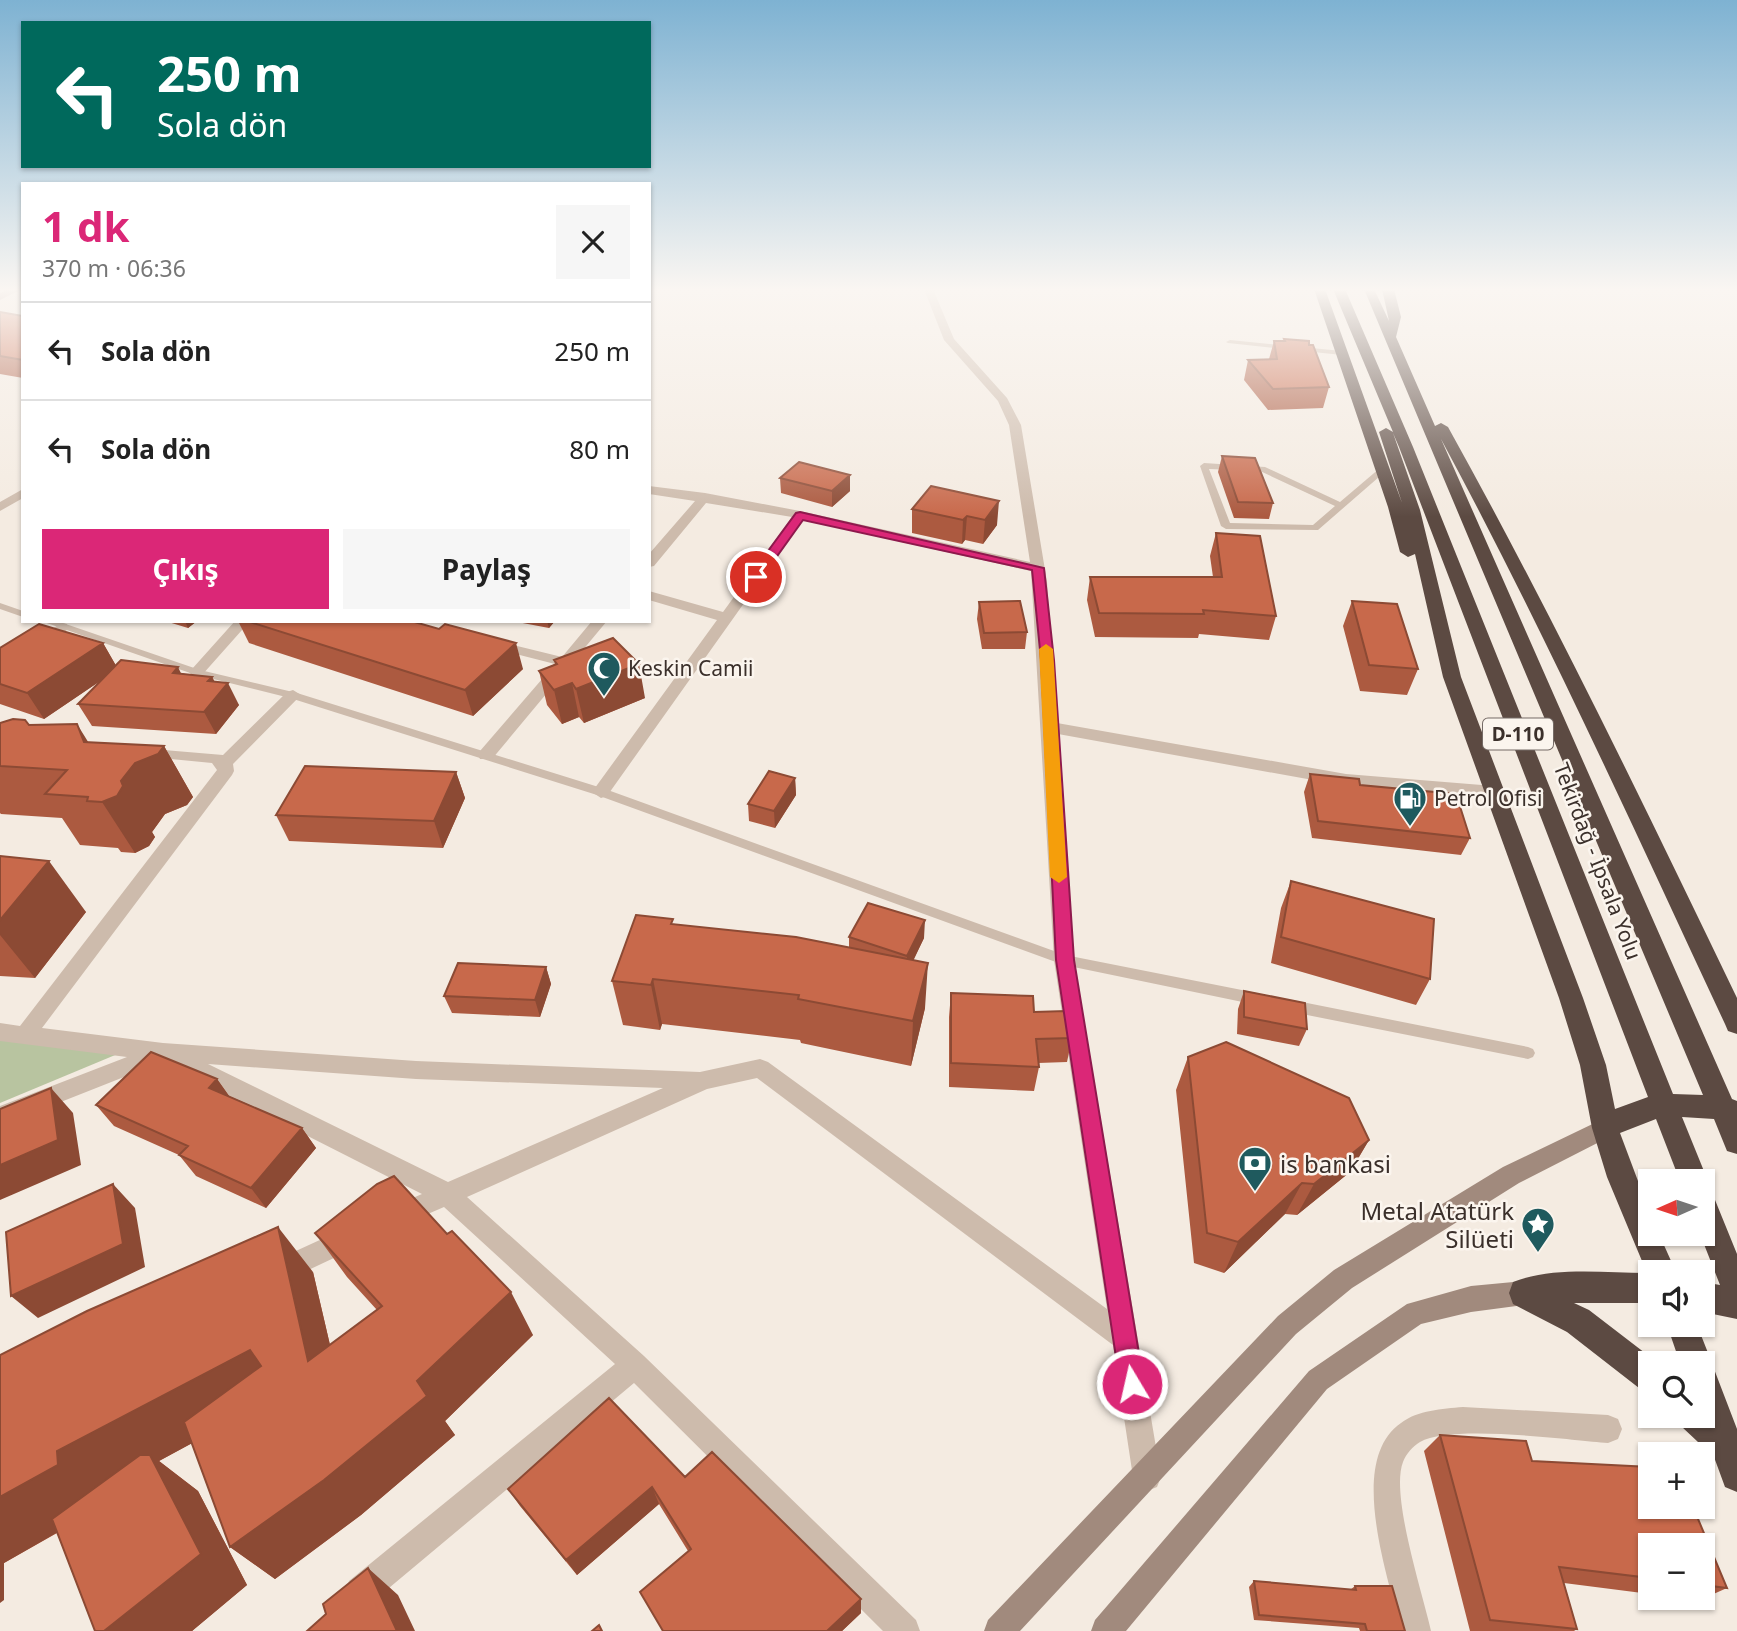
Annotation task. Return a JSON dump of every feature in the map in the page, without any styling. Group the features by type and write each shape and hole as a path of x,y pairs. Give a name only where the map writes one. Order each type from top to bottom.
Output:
{"highway":[{"path":"1346,365 1383,470 1415,576 1571,998 1593,1065 1605,1128 1621,1177 1656,1260"},
{"path":"1369,365 1391,447 1412,510 1452,677"},
{"name":"Tekirdağ - İpsala Yolu","path":"1369,365 1406,447 1689,1169"},
{"path":"1403,365 1440,424 1512,556 1737,1024"},
{"name":"Tekirdağ - İpsala Yolu","path":"1403,365 1737,1142"},
{"path":"1605,1128 1627,1114 1651,1106 1709,1106 1737,1112"},
{"path":"1715,1235 1737,1291"},
{"path":"1524,1293 1572,1288 1638,1288"},
{"path":"1524,1293 1578,1321 1638,1368"},
{"path":"1715,1299 1737,1304"},
{"path":"1715,1414 1732,1462"},
{"path":"1703,1428 1732,1462"}],"street":[{"path":"972,365 1010,412 1038,568 1047,660 1065,960 1147,1477"},
{"path":"651,489 800,515 1038,568"},
{"path":"0,507 21,494"},
{"path":"651,561 705,497"},
{"path":"601,792 800,515"},
{"path":"651,596 726,618"},
{"path":"197,672 241,623"},
{"path":"486,755 598,623"},
{"path":"0,665 62,627"},
{"path":"477,640 565,662"},
{"path":"224,763 293,695"},
{"path":"1049,727 1346,780 1494,792"},
{"path":"124,751 206,756 224,763"},
{"path":"24,1035 220,782 226,771 224,763"},
{"path":"0,1032 163,1052 416,1070 704,1080"},
{"path":"0,1116 163,1052 447,1194 635,1365 905,1631"},
{"path":"261,1279 704,1080 760,1069 1125,1338"},
{"path":"999,1631 1147,1477 1287,1325 1343,1279 1511,1175 1605,1128"},
{"path":"1106,1631 1318,1380 1416,1313 1471,1299 1524,1293"},
{"path":"334,1613 635,1365"},
{"path":"1416,1631 1389,1502 1388,1466 1396,1445 1419,1427 1481,1421 1608,1429"}],"lane":[{"path":"1341,506 1262,469 1204,466 1226,526 1315,528 1341,506 1383,470"},
{"path":"0,606 21,613"},
{"path":"51,623 197,672 293,695 601,792 1065,960 1528,1053"}],"green space":[{"path":"0,1037 120,1053 0,1103"}],"building":[{"path":"1252,365 1321,365 1329,387 1273,389"},
{"path":"1222,456 1255,458 1273,503 1238,502"},
{"path":"799,462 850,475 832,491 780,478"},
{"path":"931,486 999,501 985,520 967,516 963,520 912,509"},
{"path":"1216,533 1260,536 1276,616 1203,610 1204,614 1099,613 1090,577 1222,577"},
{"path":"1020,601 1027,632 984,633 979,602"},
{"path":"1352,601 1397,604 1418,669 1369,665"},
{"path":"253,623 418,623 439,629 445,624 516,643 465,690"},
{"path":"39,624 103,643 27,693 0,684 0,648"},
{"path":"613,638 639,664 576,689 572,683 554,690 539,671 557,664 554,660"},
{"path":"121,660 178,667 173,673 212,677 208,681 228,683 204,712 78,704"},
{"path":"13,719 25,720 29,725 77,724 84,742 164,746 158,754 135,763 121,781 123,786 117,796 102,802 87,801 88,797 45,794 67,770 0,766 0,723"},
{"path":"305,766 456,772 434,821 276,815"},
{"path":"769,771 795,778 774,811 748,804"},
{"path":"1310,774 1359,779 1360,785 1456,794 1470,838 1318,821"},
{"path":"0,856 49,861 0,920"},
{"path":"1291,881 1434,919 1430,979 1281,937"},
{"path":"868,903 925,920 907,956 849,937"},
{"path":"636,915 673,919 671,924 796,937 928,963 913,1021 798,999 799,995 653,979 651,985 612,981"},
{"path":"458,963 546,967 535,1000 444,996"},
{"path":"1244,991 1305,1003 1307,1029 1244,1017"},
{"path":"951,993 1033,996 1034,1012 1066,1011 1072,1038 1036,1039 1039,1067 951,1063"},
{"name":"is bankasi","path":"1226,1042 1349,1098 1369,1140 1314,1184 1302,1183 1238,1242 1207,1233 1188,1057"},
{"path":"151,1052 217,1079 209,1088 302,1128 251,1188 179,1155 188,1146 96,1105"},
{"path":"51,1088 58,1140 0,1165 0,1109"},
{"path":"394,1176 447,1234 452,1231 511,1292 417,1381 427,1396 324,1480 230,1547 184,1422 261,1366 250,1350 57,1451 58,1465 0,1497 0,1355 87,1311 278,1227 308,1361 382,1306 315,1233 377,1184"},
{"path":"113,1184 123,1244 11,1296 6,1232"},
{"path":"609,1398 685,1477 712,1452 861,1599 827,1631 663,1631 640,1592 691,1549 652,1487 566,1560 508,1489"},
{"path":"1440,1435 1526,1441 1532,1461 1638,1466 1638,1519 1698,1519 1704,1533 1638,1533 1638,1577 1559,1567 1577,1629 1490,1620"},
{"path":"140,1455 150,1455 201,1554 104,1631 95,1631 52,1519"},
{"path":"1715,1559 1727,1588 1715,1586"},
{"path":"368,1568 397,1631 307,1631 326,1614 323,1604"},
{"path":"1254,1581 1356,1590 1355,1586 1392,1586 1405,1631 1367,1631 1365,1624 1259,1615"}],"slow traffic":[{"path":"1046,649 1059,877"}],"place":[{"name":"Keskin Camii","path":"604,698"},
{"name":"Petrol Ofisi","path":"1410,828"},
{"name":"is bankasi","path":"1255,1193"},
{"name":"Metal Atatürk Silüeti","path":"1538,1254"}],"route":[{"path":"756,577 800,515 1038,568 1047,660 1065,960 1132,1384"}]}
